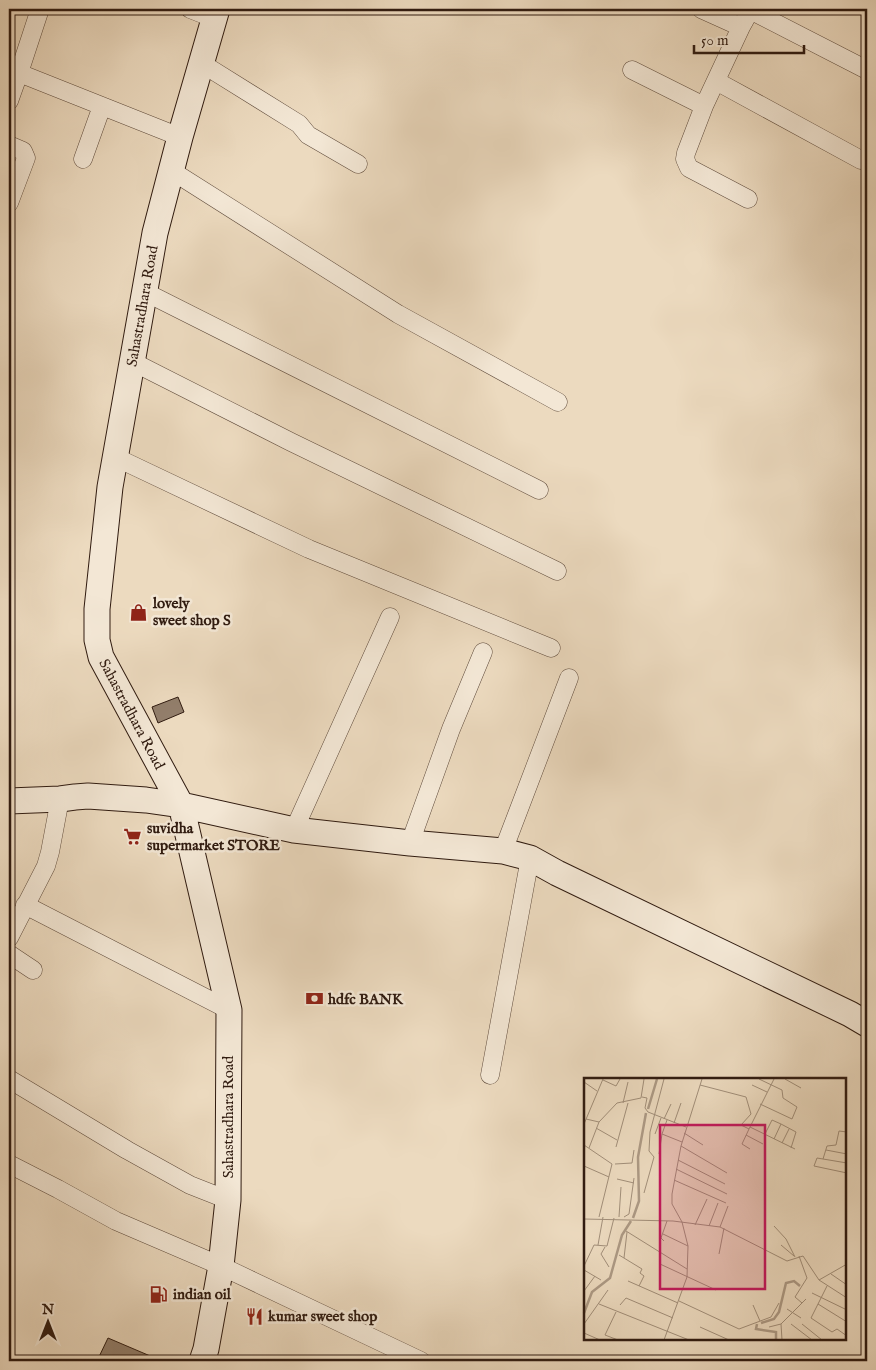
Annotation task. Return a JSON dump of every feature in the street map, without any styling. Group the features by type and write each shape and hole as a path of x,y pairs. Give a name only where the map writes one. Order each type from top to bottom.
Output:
{"main road":[{"name":"Sahastradhara Road","path":"202,1361 206,1349 221,1266 228,1200 229,1010 181,805 101,657 97,640 97,608 110,487 156,233 180,137 215,13"},
{"path":"9,801 75,797 146,800 181,805 294,830 504,851 530,858 556,873 850,1014 867,1024"}],"street":[{"path":"9,101 40,9"},
{"path":"190,9 215,13"},
{"path":"701,9 741,27"},
{"path":"748,199 689,168 685,159 704,106 750,9 867,70"},
{"path":"201,63 299,124 308,135 358,164"},
{"path":"632,70 704,106"},
{"path":"19,73 180,137"},
{"path":"716,81 861,160"},
{"path":"83,159 102,106"},
{"path":"9,145 20,148 26,158 9,203"},
{"path":"172,171 398,314 558,402"},
{"path":"145,292 538,490"},
{"path":"133,362 300,446 556,570"},
{"path":"115,457 309,549 551,648"},
{"path":"294,830 390,617"},
{"path":"410,843 451,729 483,652"},
{"path":"504,851 568,678"},
{"path":"9,938 46,866 60,799"},
{"path":"490,1075 530,858"},
{"path":"25,906 229,1010"},
{"path":"9,954 33,970"},
{"path":"9,1079 190,1185 228,1200"},
{"path":"9,1164 58,1188 116,1221 221,1266 421,1361"}],"building":[{"path":"178,697 184,712 158,723 152,707"},
{"path":"108,1338 162,1361 97,1361"}],"place":[{"name":"lovely sweet shop S","path":"139,612"},
{"name":"suvidha supermarket STORE","path":"133,837"},
{"name":"hdfc BANK","path":"314,999"},
{"name":"indian oil","path":"159,1294"},
{"name":"kumar sweet shop","path":"254,1316"}]}
